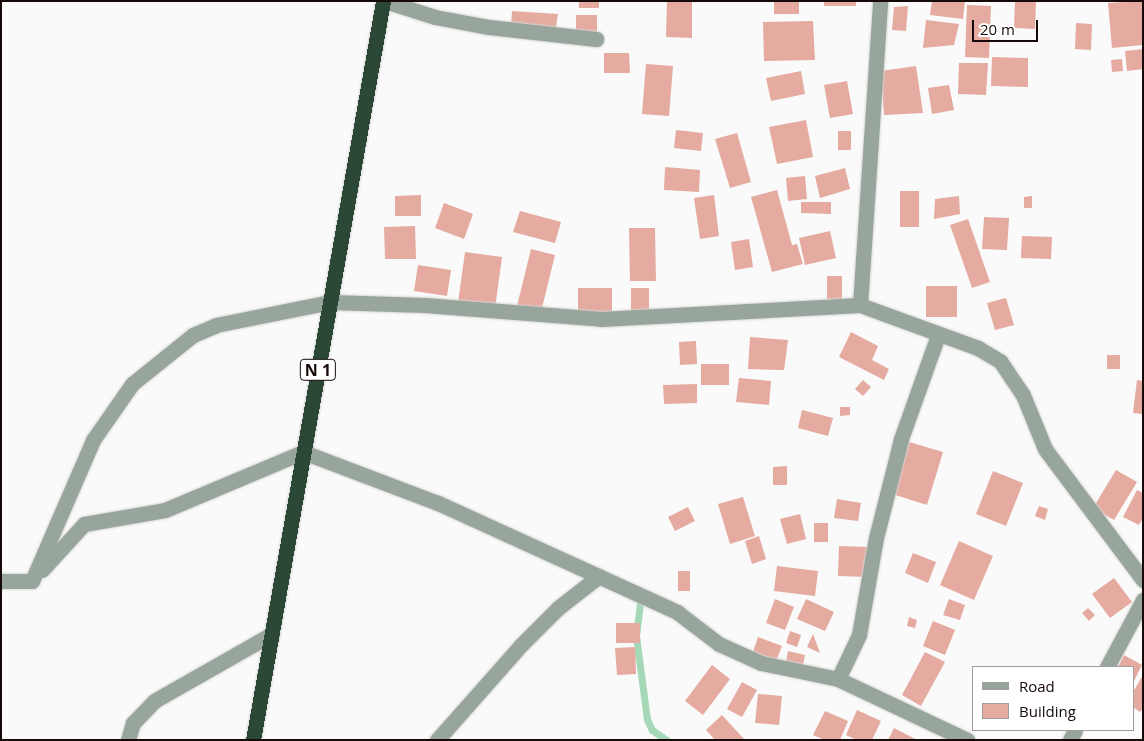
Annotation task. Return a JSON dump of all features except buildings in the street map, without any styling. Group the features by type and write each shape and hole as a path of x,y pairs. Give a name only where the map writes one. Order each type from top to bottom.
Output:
{"highway":[{"name":"N 1","path":"253,740 384,1"}],"street":[{"path":"384,1 435,17 489,27 596,39"},
{"path":"860,304 880,1"},
{"path":"32,581 93,440 132,384 192,335 216,325 330,302 425,304 601,319 860,304 938,335 978,348 1000,361 1023,395 1045,449 1143,580"},
{"path":"838,679 859,635 876,538 896,457 938,335"},
{"path":"1,581 32,581 84,524 165,510 303,452 438,503 599,576 677,612 720,644 761,663 838,679 967,740"},
{"path":"437,740 522,644 558,608 599,576"},
{"path":"1109,666 1143,600"},
{"path":"128,740 133,723 154,701 272,634"}],"waterway":[{"path":"641,595 636,636 647,719 652,730 667,740"}]}
